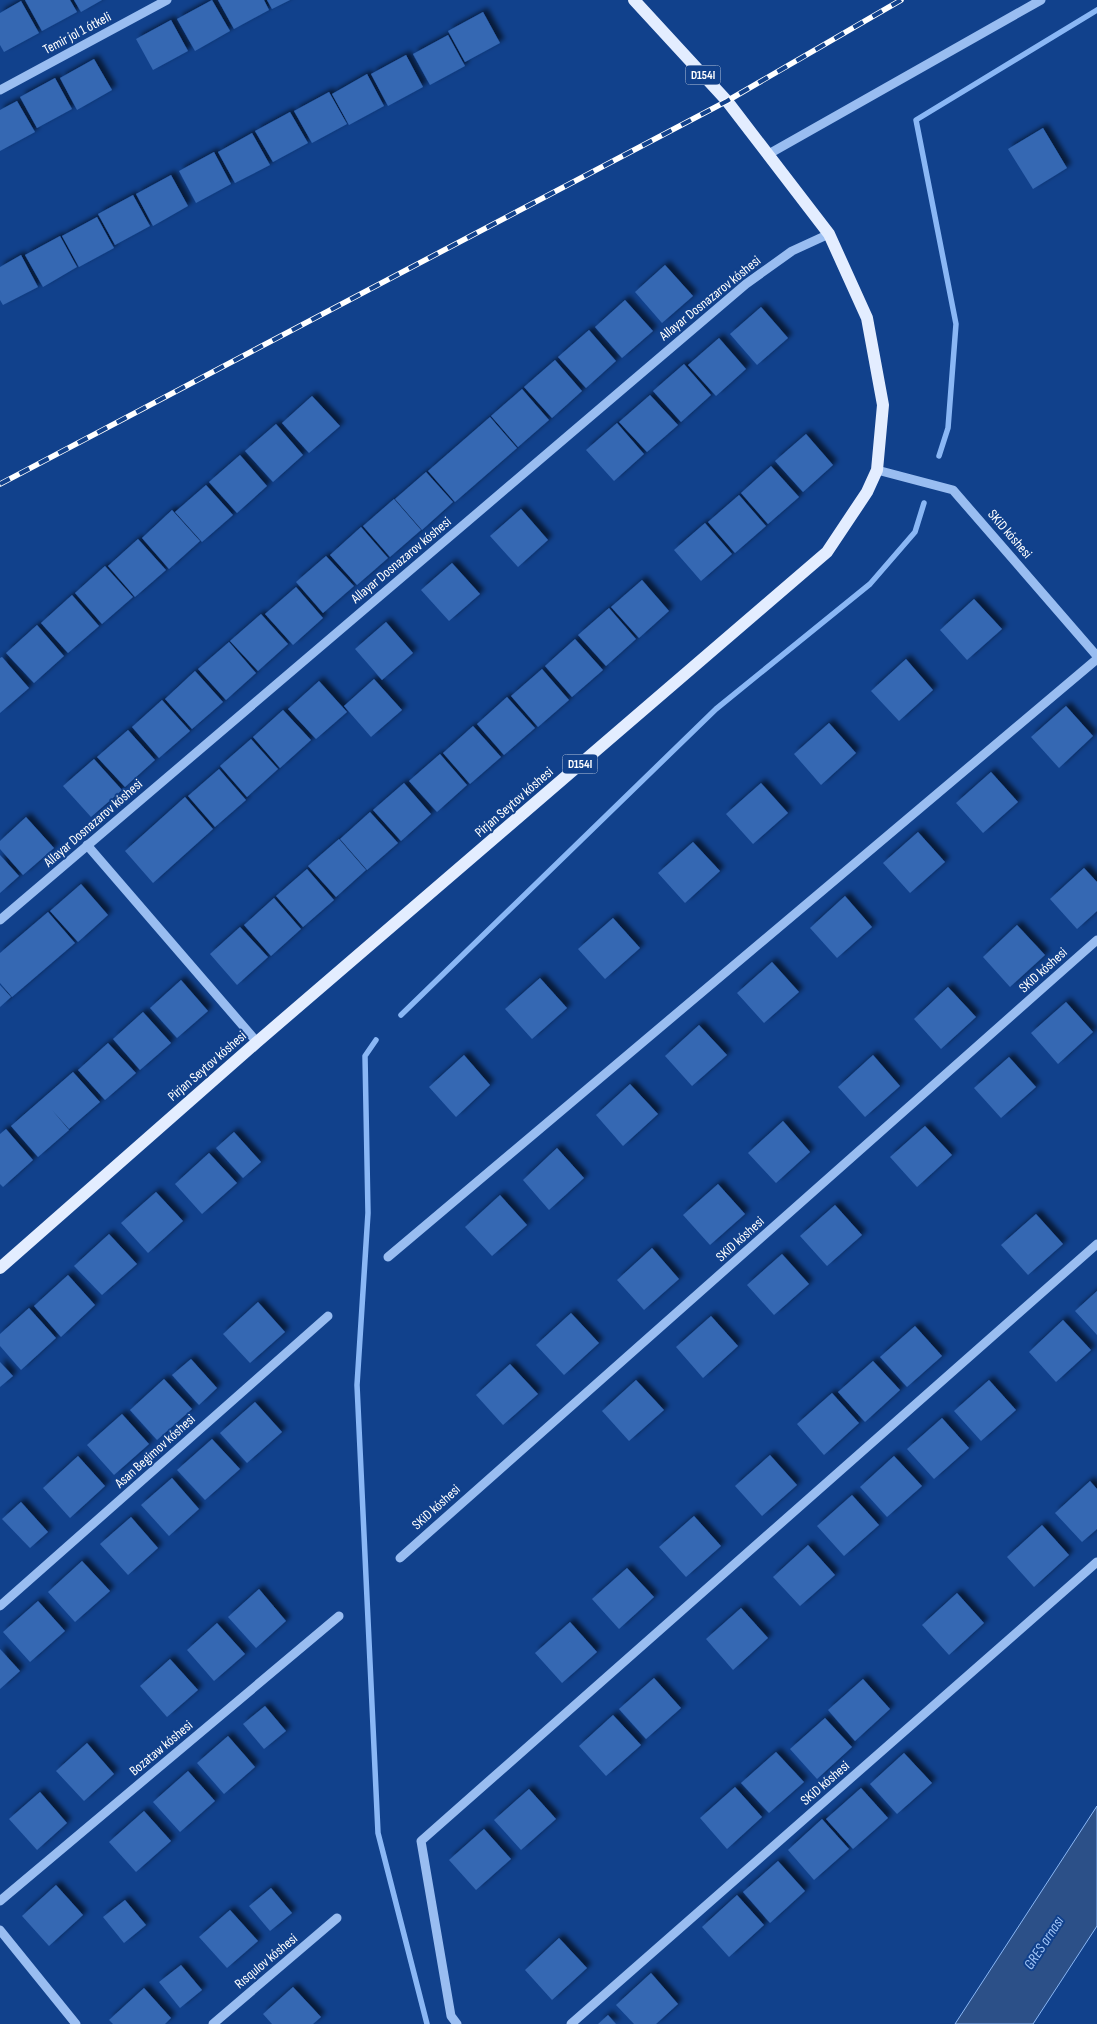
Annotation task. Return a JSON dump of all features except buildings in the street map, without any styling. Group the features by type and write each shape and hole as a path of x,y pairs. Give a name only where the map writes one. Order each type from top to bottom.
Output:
{"main road":[{"name":"D154l","path":"637,0 726,101 766,155"},
{"name":"Pirjan Seytov kóshesi","path":"0,1268 257,1042 827,552 867,492 877,470 883,405 866,318 829,234 766,155"}],"street":[{"name":"Temir jol 1 ótkeli","path":"0,90 167,0"},
{"path":"766,155 1041,0"},
{"name":"Allayar Dosnazarov kóshesi","path":"0,920 746,284 792,251 829,234"},
{"name":"SKiD kóshesi","path":"388,1257 1097,657 953,490 877,470"},
{"path":"87,845 257,1042"},
{"name":"SKiD kóshesi","path":"400,1558 1097,940"},
{"path":"457,2024 451,2016 421,1841 1097,1244"},
{"name":"Asan Begimov kóshesi","path":"0,1606 328,1316"},
{"name":"SKiD kóshesi","path":"571,2024 1097,1562"},
{"name":"Bozataw kóshesi","path":"0,1901 339,1616"},
{"name":"Rısqulov kóshesi","path":"212,2024 337,1918"},
{"path":"0,1930 76,2024"}],"water":[{"name":"GRES arnası","path":"1097,1806 1097,1926 1033,2024 955,2024"}],"waterway":[{"path":"939,456 948,428 956,324 916,120 1097,10"},
{"path":"401,1015 716,709 870,584 915,532 924,503"},
{"path":"376,1040 365,1056 368,1213 357,1385 378,1833 427,2024"}],"railway":[{"path":"0,484 727,101 901,0"}]}
